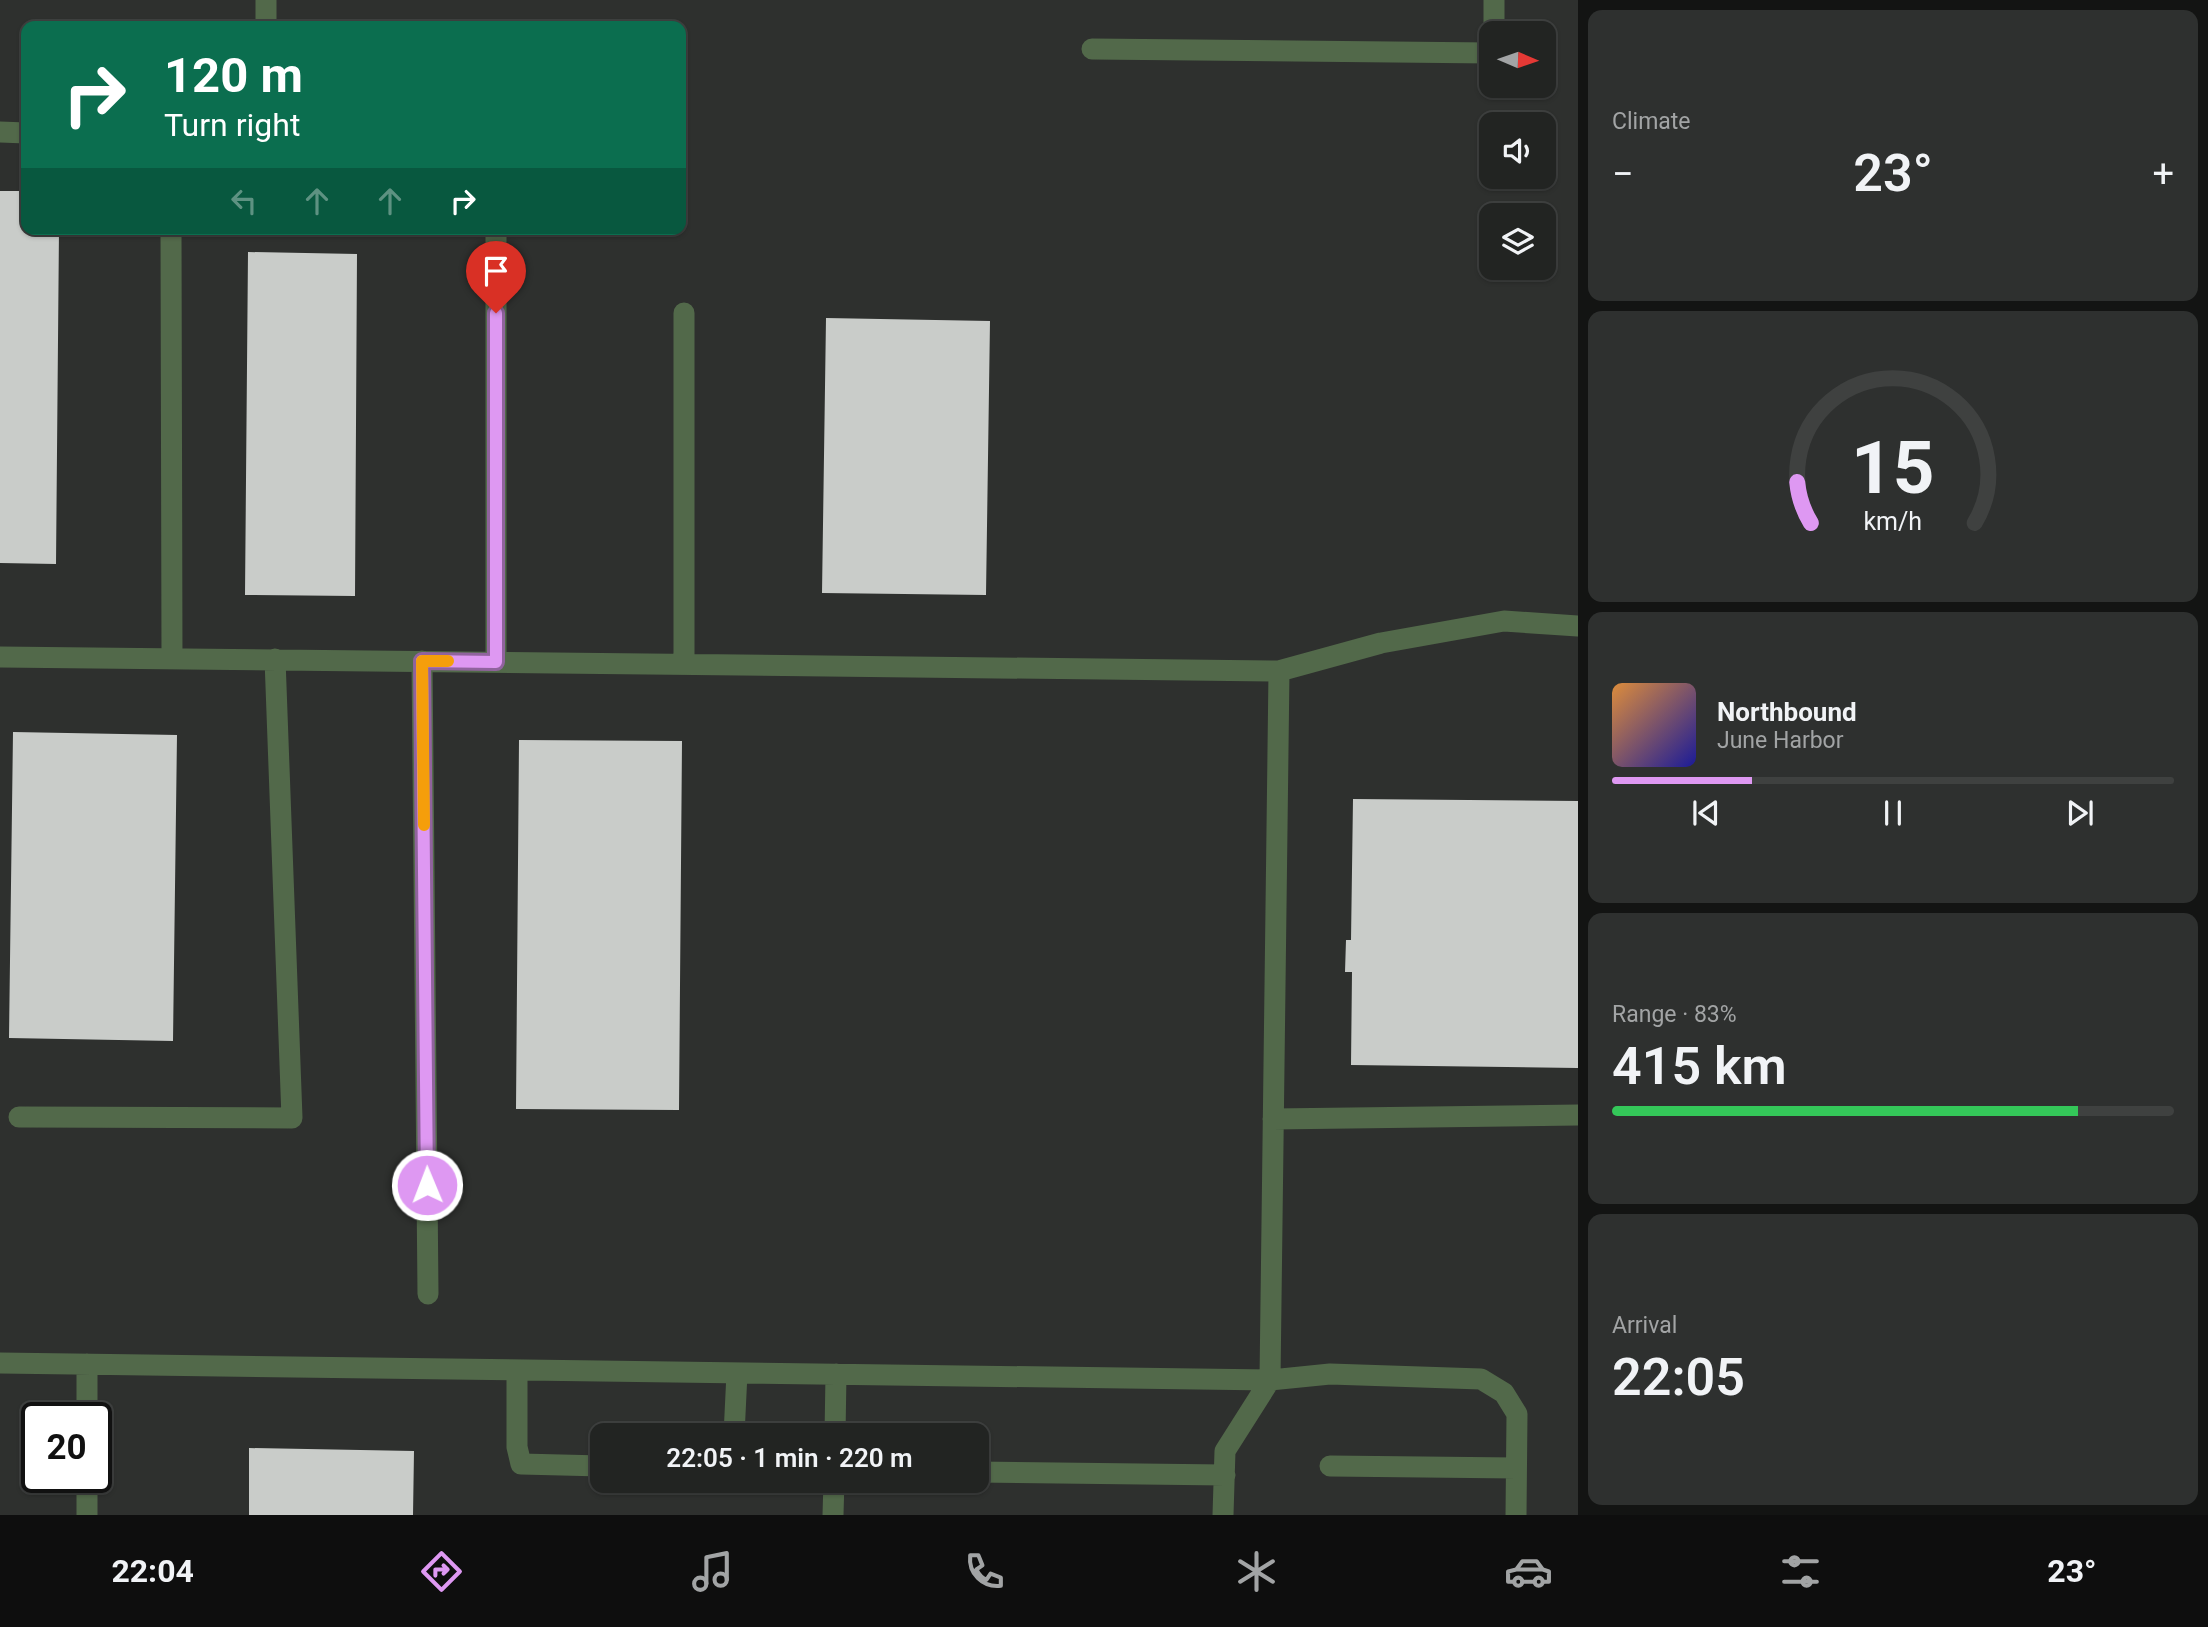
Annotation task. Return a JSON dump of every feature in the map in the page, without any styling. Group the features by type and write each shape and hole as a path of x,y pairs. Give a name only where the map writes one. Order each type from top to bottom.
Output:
{"lane":[{"path":"1494,0 1494,21"},
{"path":"1092,49 1479,52"},
{"path":"0,132 21,133"},
{"path":"171,235 172,659"},
{"path":"496,235 496,662"},
{"path":"684,313 684,664"},
{"path":"0,657 1279,671 1381,643 1504,621 1578,626"},
{"path":"19,1117 292,1118 275,659"},
{"path":"422,661 428,1294"},
{"path":"1223,1515 1225,1451 1270,1380 1279,671"},
{"path":"1273,1119 1578,1115"},
{"path":"0,1363 1270,1380 1330,1374 1481,1378 1504,1393 1517,1413 1516,1515"},
{"path":"87,1364 87,1402"},
{"path":"517,1370 517,1447 520,1464 590,1466"},
{"path":"735,1423 737,1373"},
{"path":"835,1423 836,1374"},
{"path":"1330,1466 1516,1468"},
{"path":"989,1472 1225,1475"},
{"path":"87,1493 87,1515"},
{"path":"834,1493 834,1515"}],"building":[{"path":"0,191 21,191 21,235 59,235 56,564 0,563"},
{"path":"248,252 357,254 355,596 245,595"},
{"path":"826,318 990,321 986,595 822,593"},
{"path":"13,732 177,735 173,1041 9,1038"},
{"path":"519,740 682,741 679,1110 516,1109"},
{"path":"1353,799 1578,801 1578,1068 1351,1065 1352,972 1345,972 1346,940 1351,940"},
{"path":"249,1448 414,1451 413,1515 249,1515"}],"slow traffic":[{"path":"424,825 422,661 448,661"}],"route":[{"path":"427,1185 422,661 496,662 496,313"}]}
